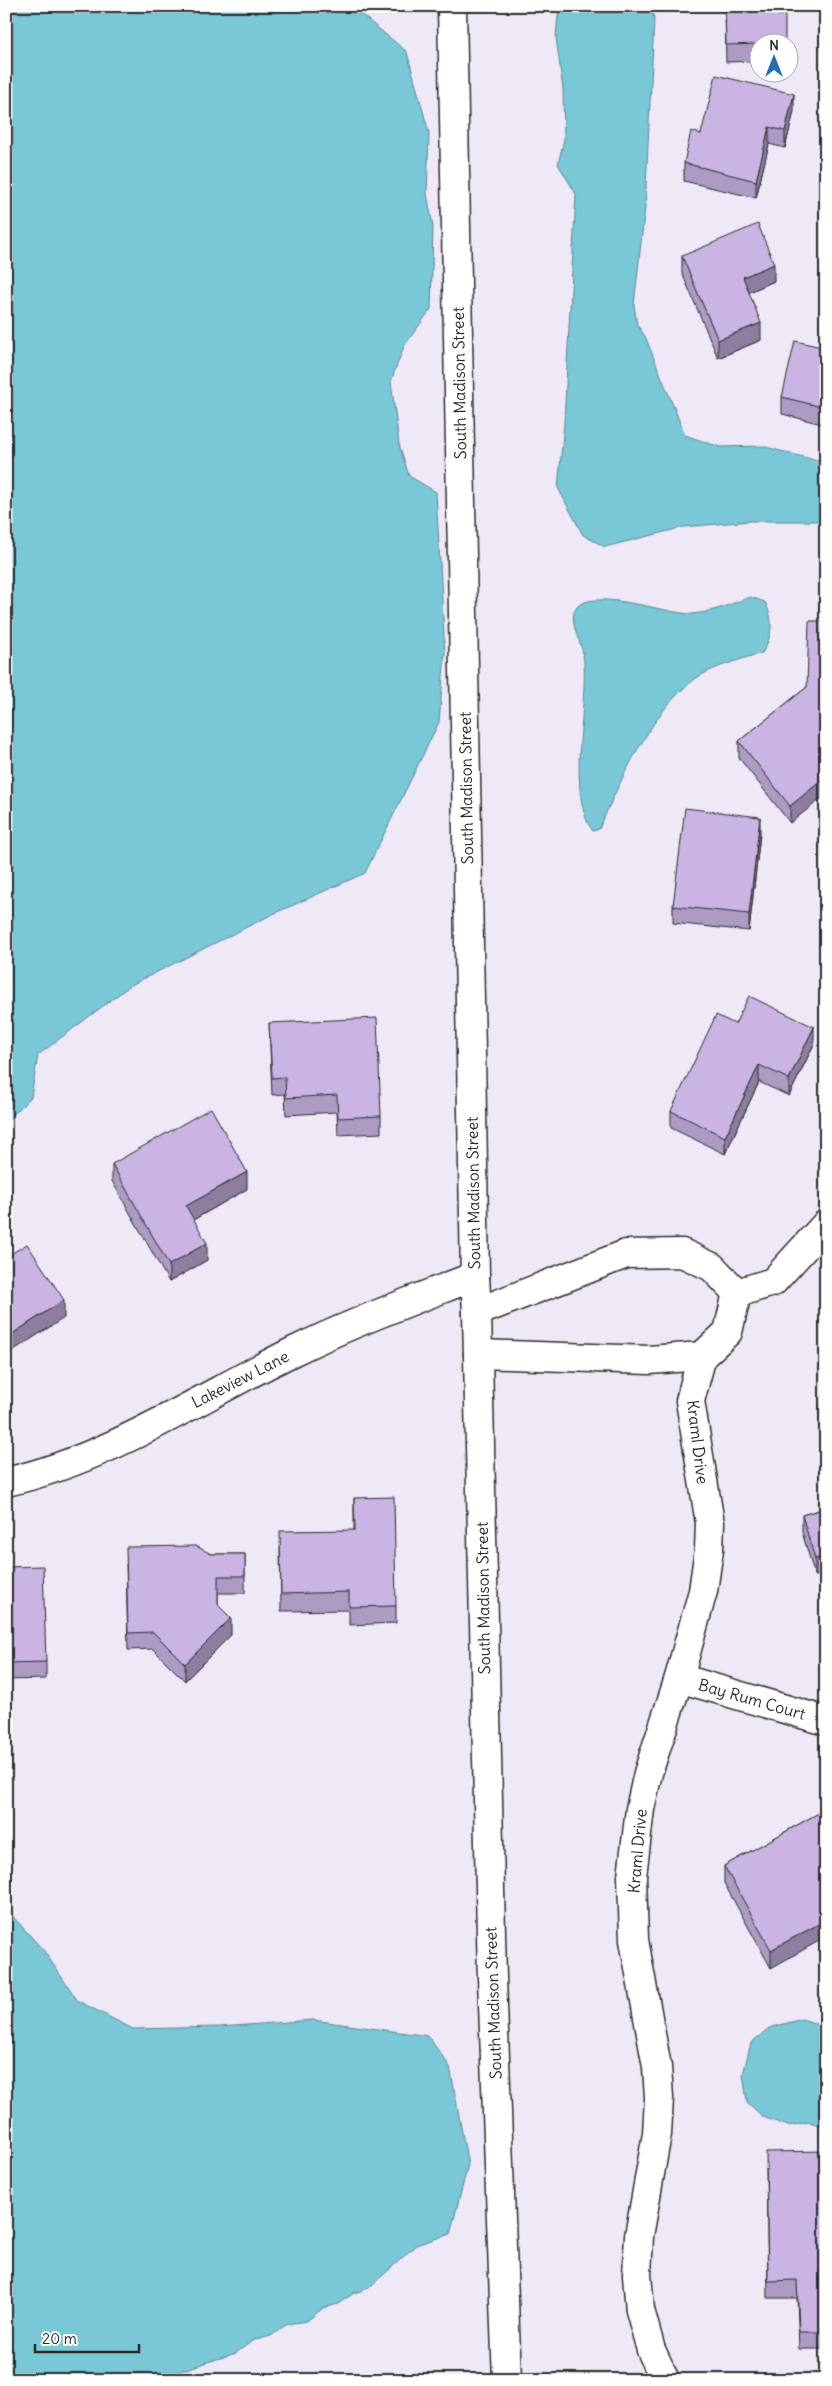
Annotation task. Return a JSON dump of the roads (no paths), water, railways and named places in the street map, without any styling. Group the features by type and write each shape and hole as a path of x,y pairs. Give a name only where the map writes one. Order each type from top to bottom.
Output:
{"street":[{"name":"South Madison Street","path":"452,6 475,1276 492,1978 507,2380"},
{"path":"736,1293 773,1282 826,1224"},
{"path":"477,1312 626,1254 682,1253 712,1267 736,1293"},
{"name":"Lakeview Lane","path":"6,1482 70,1464 112,1445 294,1351 475,1276"},
{"path":"478,1354 649,1360 702,1356 728,1332 736,1293"},
{"name":"Kraml Drive","path":"665,2380 651,2350 640,2310 637,2275 639,2236 657,2134 659,2098 657,2067 634,1940 632,1876 644,1791 679,1678 703,1591 709,1550 710,1523 690,1401 702,1356"},
{"name":"Bay Rum Court","path":"679,1678 826,1720"}],"water":[{"path":"6,6 351,6 407,52 429,133 427,194 433,226 431,309 404,346 391,381 399,444 409,476 436,492 445,654 439,722 365,873 273,914 131,985 38,1055 31,1097 6,1122"},
{"path":"559,6 652,6 654,20 645,207 634,305 637,325 645,336 685,435 720,447 762,446 826,463 826,521 750,521 684,527 605,547 583,535 558,488 564,423 576,194 558,164 564,139 563,89 556,37"},
{"path":"750,597 765,602 770,615 770,634 762,653 709,671 679,692 651,727 627,769 599,829 593,831 587,821 580,793 579,761 584,670 582,649 573,621 575,610 582,603 595,600 610,600 691,614 713,610"},
{"path":"6,1909 44,1951 78,2001 133,2029 220,2027 313,2020 428,2036 450,2067 468,2165 450,2234 416,2245 369,2288 354,2293 338,2304 323,2308 307,2321 287,2324 271,2336 252,2341 236,2353 177,2372 166,2380 6,2380"},
{"path":"802,2019 826,2027 826,2127 809,2122 788,2126 763,2117 747,2102 743,2074 751,2043 769,2028"}]}
